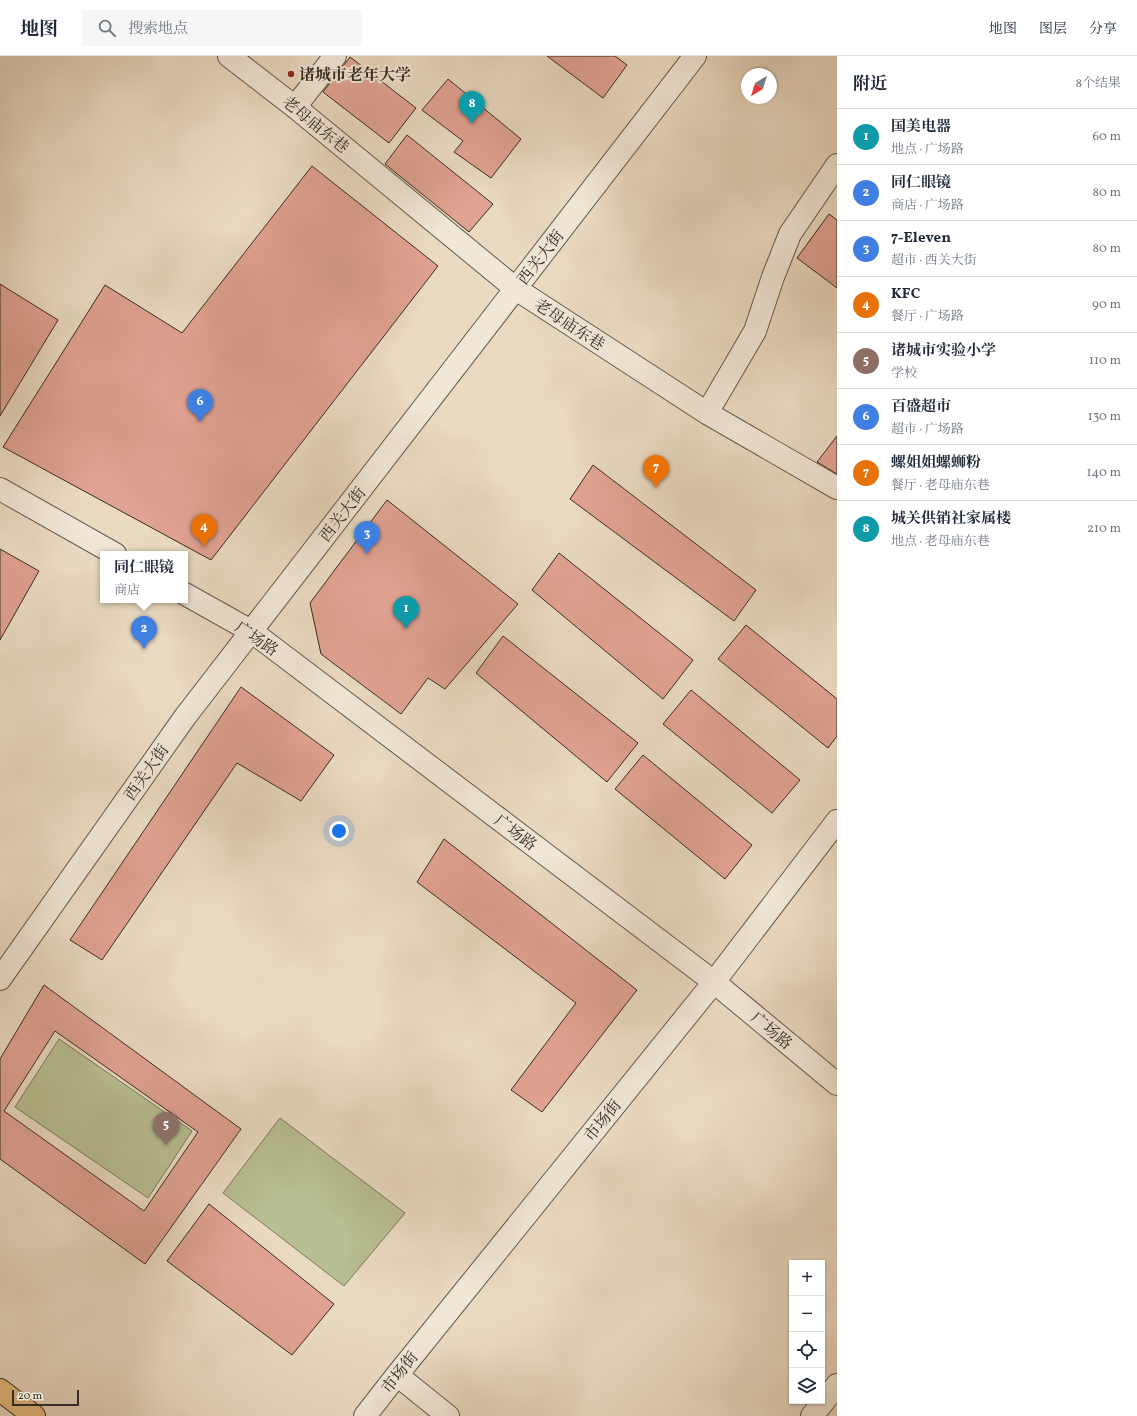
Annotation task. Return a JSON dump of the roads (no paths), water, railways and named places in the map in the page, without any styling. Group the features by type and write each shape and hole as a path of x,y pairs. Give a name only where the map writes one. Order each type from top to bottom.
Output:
{"main road":[{"path":"0,1390 34,1416"}],"street":[{"name":"老母庙东巷","path":"229,56 296,107 516,289 707,413 837,488"},
{"path":"296,107 335,56"},
{"name":"西关大街","path":"0,979 185,717 695,56"},
{"path":"707,413 755,331 773,277 790,234 837,165"},
{"path":"0,488 110,551"},
{"name":"广场路","path":"188,596 251,631 714,982 837,1084"},
{"name":"市场街","path":"365,1416 714,982 837,821"},
{"path":"397,1375 448,1416"},
{"path":"812,1416 837,1385"}],"place":[{"name":"诸城市老年大学","path":"291,74"},
{"name":"城关供销社家属楼","path":"472,124"},
{"name":"百盛超市","path":"200,422"},
{"name":"螺姐姐螺蛳粉","path":"656,488"},
{"name":"KFC","path":"204,547"},
{"name":"7-Eleven","path":"367,554"},
{"name":"国美电器","path":"406,629"},
{"name":"同仁眼镜","path":"144,649"},
{"name":"诸城市实验小学","path":"166,1145"}]}
